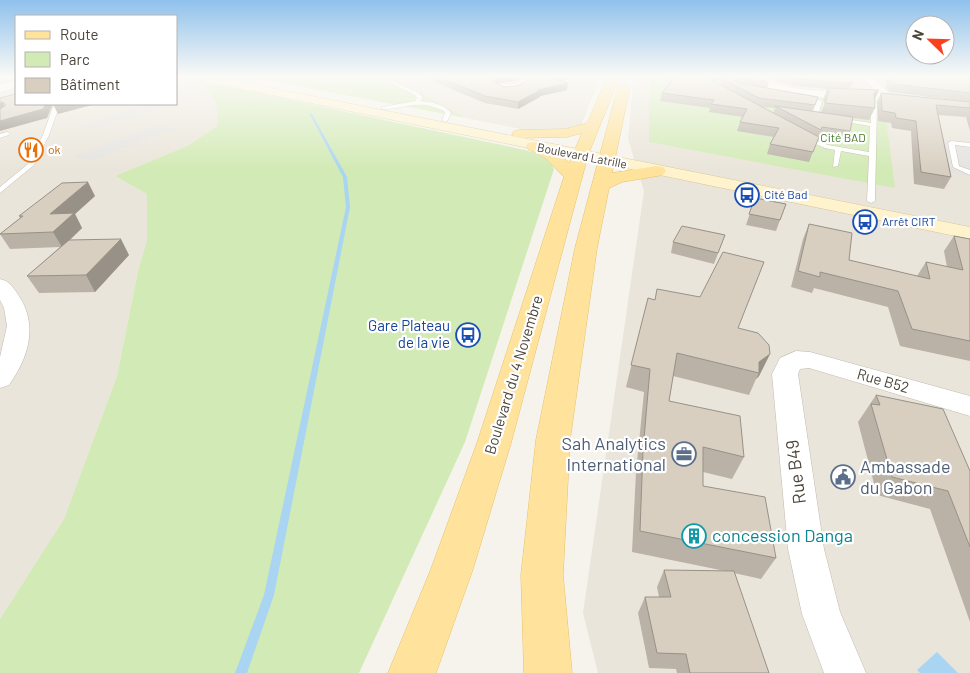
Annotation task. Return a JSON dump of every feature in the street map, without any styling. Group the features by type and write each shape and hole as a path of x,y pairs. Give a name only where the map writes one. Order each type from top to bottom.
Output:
{"main road":[{"name":"Boulevard Latrille","path":"347,107 534,146 582,151"},
{"name":"Boulevard Latrille","path":"381,107 519,134 582,151 597,168 710,176 970,233"},
{"name":"Boulevard du 4 Novembre","path":"548,673 542,575 553,440 586,248 597,168 582,151 600,107"},
{"name":"Boulevard du 4 Novembre","path":"412,673 452,569 494,444 597,168 616,107"},
{"path":"519,134 567,133 592,126"},
{"path":"534,146 550,154 597,168 618,177 657,171"},
{"name":"Boulevard Latrille","path":"597,168 710,176 871,201 970,219"}],"street":[{"path":"0,285 15,307 19,332 7,370 0,379"},
{"name":"Rue B52","path":"796,360 818,362 970,406"},
{"name":"Rue B49","path":"796,360 789,364 785,374 806,549 821,614 845,673"}],"lane":[{"path":"0,191 31,165 46,135 56,107"},
{"path":"439,107 446,110 448,113 445,120"},
{"path":"816,117 818,107"},
{"path":"871,201 874,107"},
{"path":"806,116 825,118"},
{"path":"835,120 873,125"},
{"path":"794,132 815,143 838,149 872,154"},
{"path":"0,136 7,134"},
{"path":"970,145 950,143 956,167 970,173"},
{"path":"835,166 838,149"}],"shaded area":[{"path":"0,107 218,107 217,126 189,145 115,176 147,194 147,240 138,271 117,376 64,519 0,619"},
{"path":"136,107 160,107 96,129 79,126"},
{"path":"447,107 588,107 581,126 570,129 536,132 466,118"},
{"path":"631,107 970,107 970,673 598,673 583,613 644,191 628,139"},
{"path":"157,125 176,128 92,161 72,156"},
{"path":"936,138 970,143 970,176 941,171"}],"green space":[{"path":"217,107 325,107 525,150 545,158 554,169 465,442 359,673 0,673 0,619 64,519 117,376 138,271 147,240 147,194 115,176 189,145 217,126"},
{"path":"410,107 447,107 466,118"},
{"name":"Cité BAD","path":"650,107 885,107 895,188 649,142"}],"water":[{"path":"937,652 958,673 920,673 917,670"}],"building":[{"path":"2,107 44,107 0,121 0,109"},
{"path":"736,107 763,107 819,137 813,152 770,144 779,128 740,122 747,109"},
{"path":"778,107 853,117 850,131 822,127 821,130"},
{"path":"882,107 937,107 951,177 921,172 916,121 896,118 895,113 882,111"},
{"path":"88,182 50,214 74,213 53,232 0,234 23,216 19,216 62,183"},
{"path":"755,198 786,204 780,220 749,214"},
{"path":"809,224 852,233 849,260 930,279 926,262 963,270 954,236 970,239 970,341 912,329 898,291 820,272 820,277 798,271"},
{"path":"682,226 725,235 718,253 673,242"},
{"path":"121,239 86,275 27,276 69,240"},
{"path":"723,252 764,262 738,328 758,333 769,345 770,354 759,362 759,373 677,353 669,401 740,416 744,457 703,447 703,486 765,497 776,558 640,531 643,450 650,369 631,365 648,298 655,300 657,289 700,297"},
{"path":"876,395 943,409 970,471 970,547 948,491 892,477 871,404 880,405"},
{"path":"664,570 734,571 769,673 690,673 686,654 657,653 645,597 671,597"}],"waterway":[{"path":"241,673 269,595 348,207 345,177 310,114"}],"place":[{"name":"ok","path":"31,150"},
{"name":"Cité Bad","path":"747,195"},
{"name":"Arrêt CIRT","path":"865,222"},
{"name":"Gare Plateau de la vie","path":"468,335"},
{"name":"Sah Analytics International","path":"684,454"},
{"name":"Ambassade du Gabon","path":"843,477"},
{"name":"concession Danga","path":"694,536"}]}
